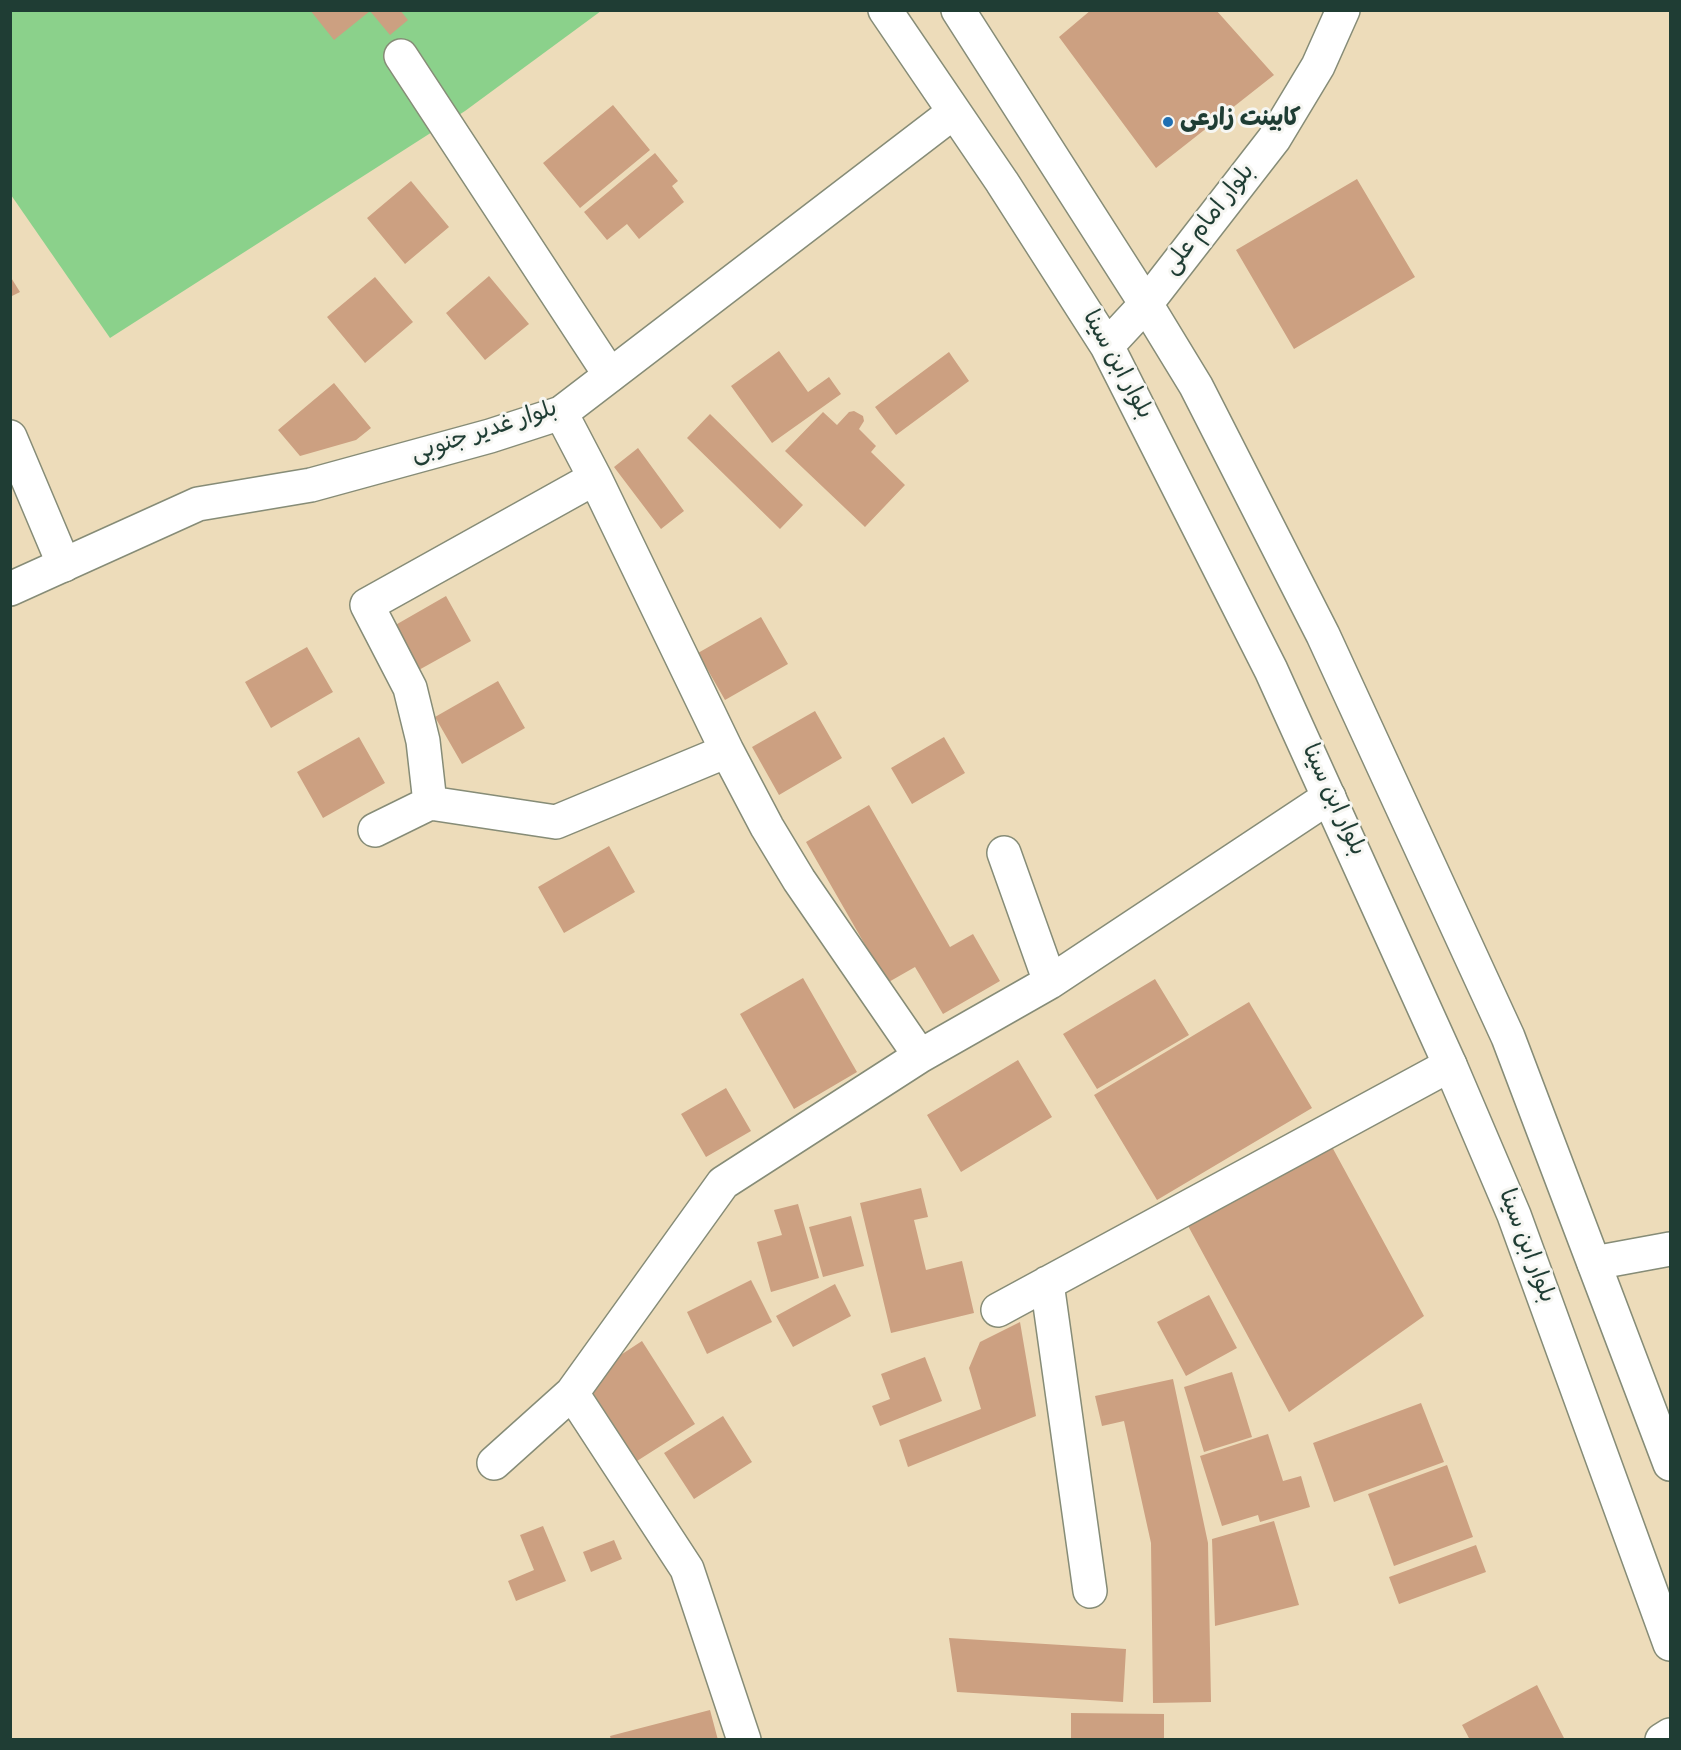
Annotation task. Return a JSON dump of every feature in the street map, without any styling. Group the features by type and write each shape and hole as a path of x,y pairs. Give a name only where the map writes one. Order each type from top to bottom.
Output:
{"street":[{"name":"بلوار ابن سینا","path":"885,10 1009,192 1107,346 1271,670 1450,1065 1514,1215 1671,1644"},
{"path":"958,10 1196,386 1323,635 1508,1037 1671,1464"},
{"name":"بلوار امام علی","path":"1107,346 1146,304 1274,139 1318,66 1343,10"},
{"path":"401,56 610,375"},
{"name":"بلوار غدیر جنوبی","path":"10,589 198,504 311,485 489,436 561,413 954,112"},
{"path":"561,413 595,478 727,752 767,826 799,880 920,1056"},
{"path":"10,437 64,565"},
{"path":"430,803 423,741 410,688 367,605 595,478"},
{"path":"375,830 430,803 556,822 727,752"},
{"path":"494,1463 572,1393 723,1183 920,1056 1050,982 1329,797"},
{"path":"1004,853 1050,982"},
{"path":"998,1310 1450,1065"},
{"path":"1594,1263 1671,1249"},
{"path":"1047,1283 1090,1591"},
{"path":"572,1393 687,1569 744,1740"},
{"path":"1662,1740 1671,1735"}],"green space":[{"path":"10,11 601,11 465,111 110,338 11,195"}],"building":[{"path":"310,10 400,10 408,20 390,35 370,11 334,40"},
{"name":"کابینت زارعی","path":"1091,10 1216,10 1274,75 1156,168 1059,37"},
{"path":"613,105 650,150 580,208 543,163"},
{"path":"655,153 678,181 672,186 684,202 639,239 627,224 607,240 584,212"},
{"path":"1357,179 1415,277 1294,349 1236,250"},
{"path":"411,181 449,227 405,264 367,218"},
{"path":"10,276 20,292 10,297"},
{"path":"489,276 529,324 485,360 446,313"},
{"path":"375,277 413,322 365,363 327,317"},
{"path":"779,351 808,392 829,377 841,394 772,443 731,386"},
{"path":"949,352 969,381 896,435 875,407"},
{"path":"334,383 371,428 356,440 300,456 278,430"},
{"path":"854,411 863,416 864,421 859,429 876,446 871,452 905,485 865,527 785,451 823,412 837,425 849,412"},
{"path":"710,414 803,505 780,529 687,438"},
{"path":"638,448 684,511 661,529 614,467"},
{"path":"446,596 471,641 417,671 392,627"},
{"path":"761,617 788,664 725,700 698,653"},
{"path":"307,647 333,692 271,728 245,682"},
{"path":"498,681 525,728 462,764 435,717"},
{"path":"815,711 842,758 779,795 752,747"},
{"path":"359,737 385,783 323,818 297,772"},
{"path":"944,737 965,773 912,804 891,768"},
{"path":"869,805 950,947 973,934 1000,981 943,1014 915,967 887,983 806,842"},
{"path":"609,846 635,892 564,933 538,887"},
{"path":"803,978 857,1072 794,1109 740,1014"},
{"path":"1155,979 1189,1035 1097,1089 1063,1034"},
{"path":"1249,1002 1312,1108 1157,1200 1094,1095"},
{"path":"1018,1060 1052,1117 961,1172 927,1115"},
{"path":"726,1088 751,1131 706,1157 681,1114"},
{"path":"1331,1145 1424,1316 1289,1412 1187,1224"},
{"path":"921,1188 928,1217 914,1220 926,1270 962,1261 974,1313 891,1333 860,1203"},
{"path":"798,1204 819,1278 771,1292 757,1242 782,1235 774,1210"},
{"path":"851,1216 864,1266 823,1277 809,1227"},
{"path":"751,1280 772,1322 707,1354 687,1312"},
{"path":"835,1284 851,1316 793,1347 776,1316"},
{"path":"1209,1295 1237,1348 1186,1376 1157,1322"},
{"path":"1020,1322 1036,1416 908,1467 899,1440 981,1409 969,1368 980,1342"},
{"path":"642,1341 695,1424 637,1461 584,1379"},
{"path":"925,1357 942,1401 880,1426 872,1406 890,1399 881,1374"},
{"path":"1232,1372 1252,1437 1204,1452 1184,1387"},
{"path":"1173,1379 1208,1543 1211,1702 1153,1703 1151,1543 1124,1421 1102,1426 1095,1396"},
{"path":"1421,1403 1444,1462 1334,1502 1313,1443"},
{"path":"723,1416 752,1462 694,1499 664,1453"},
{"path":"1268,1434 1283,1481 1301,1476 1310,1507 1260,1522 1258,1515 1222,1526 1200,1456"},
{"path":"1447,1465 1473,1537 1394,1566 1368,1494"},
{"path":"1274,1521 1299,1605 1215,1626 1212,1539"},
{"path":"543,1526 566,1581 516,1601 508,1581 534,1570 520,1535"},
{"path":"614,1540 622,1559 591,1572 583,1552"},
{"path":"1476,1545 1486,1572 1399,1604 1389,1577"},
{"path":"949,1638 1126,1649 1123,1702 957,1692"},
{"path":"1537,1685 1565,1740 1470,1740 1462,1725"},
{"path":"710,1710 718,1740 611,1740 610,1736"},
{"path":"1071,1713 1164,1714 1164,1740 1071,1740"}],"place":[{"name":"کابینت زارعی","path":"1168,122"}]}
